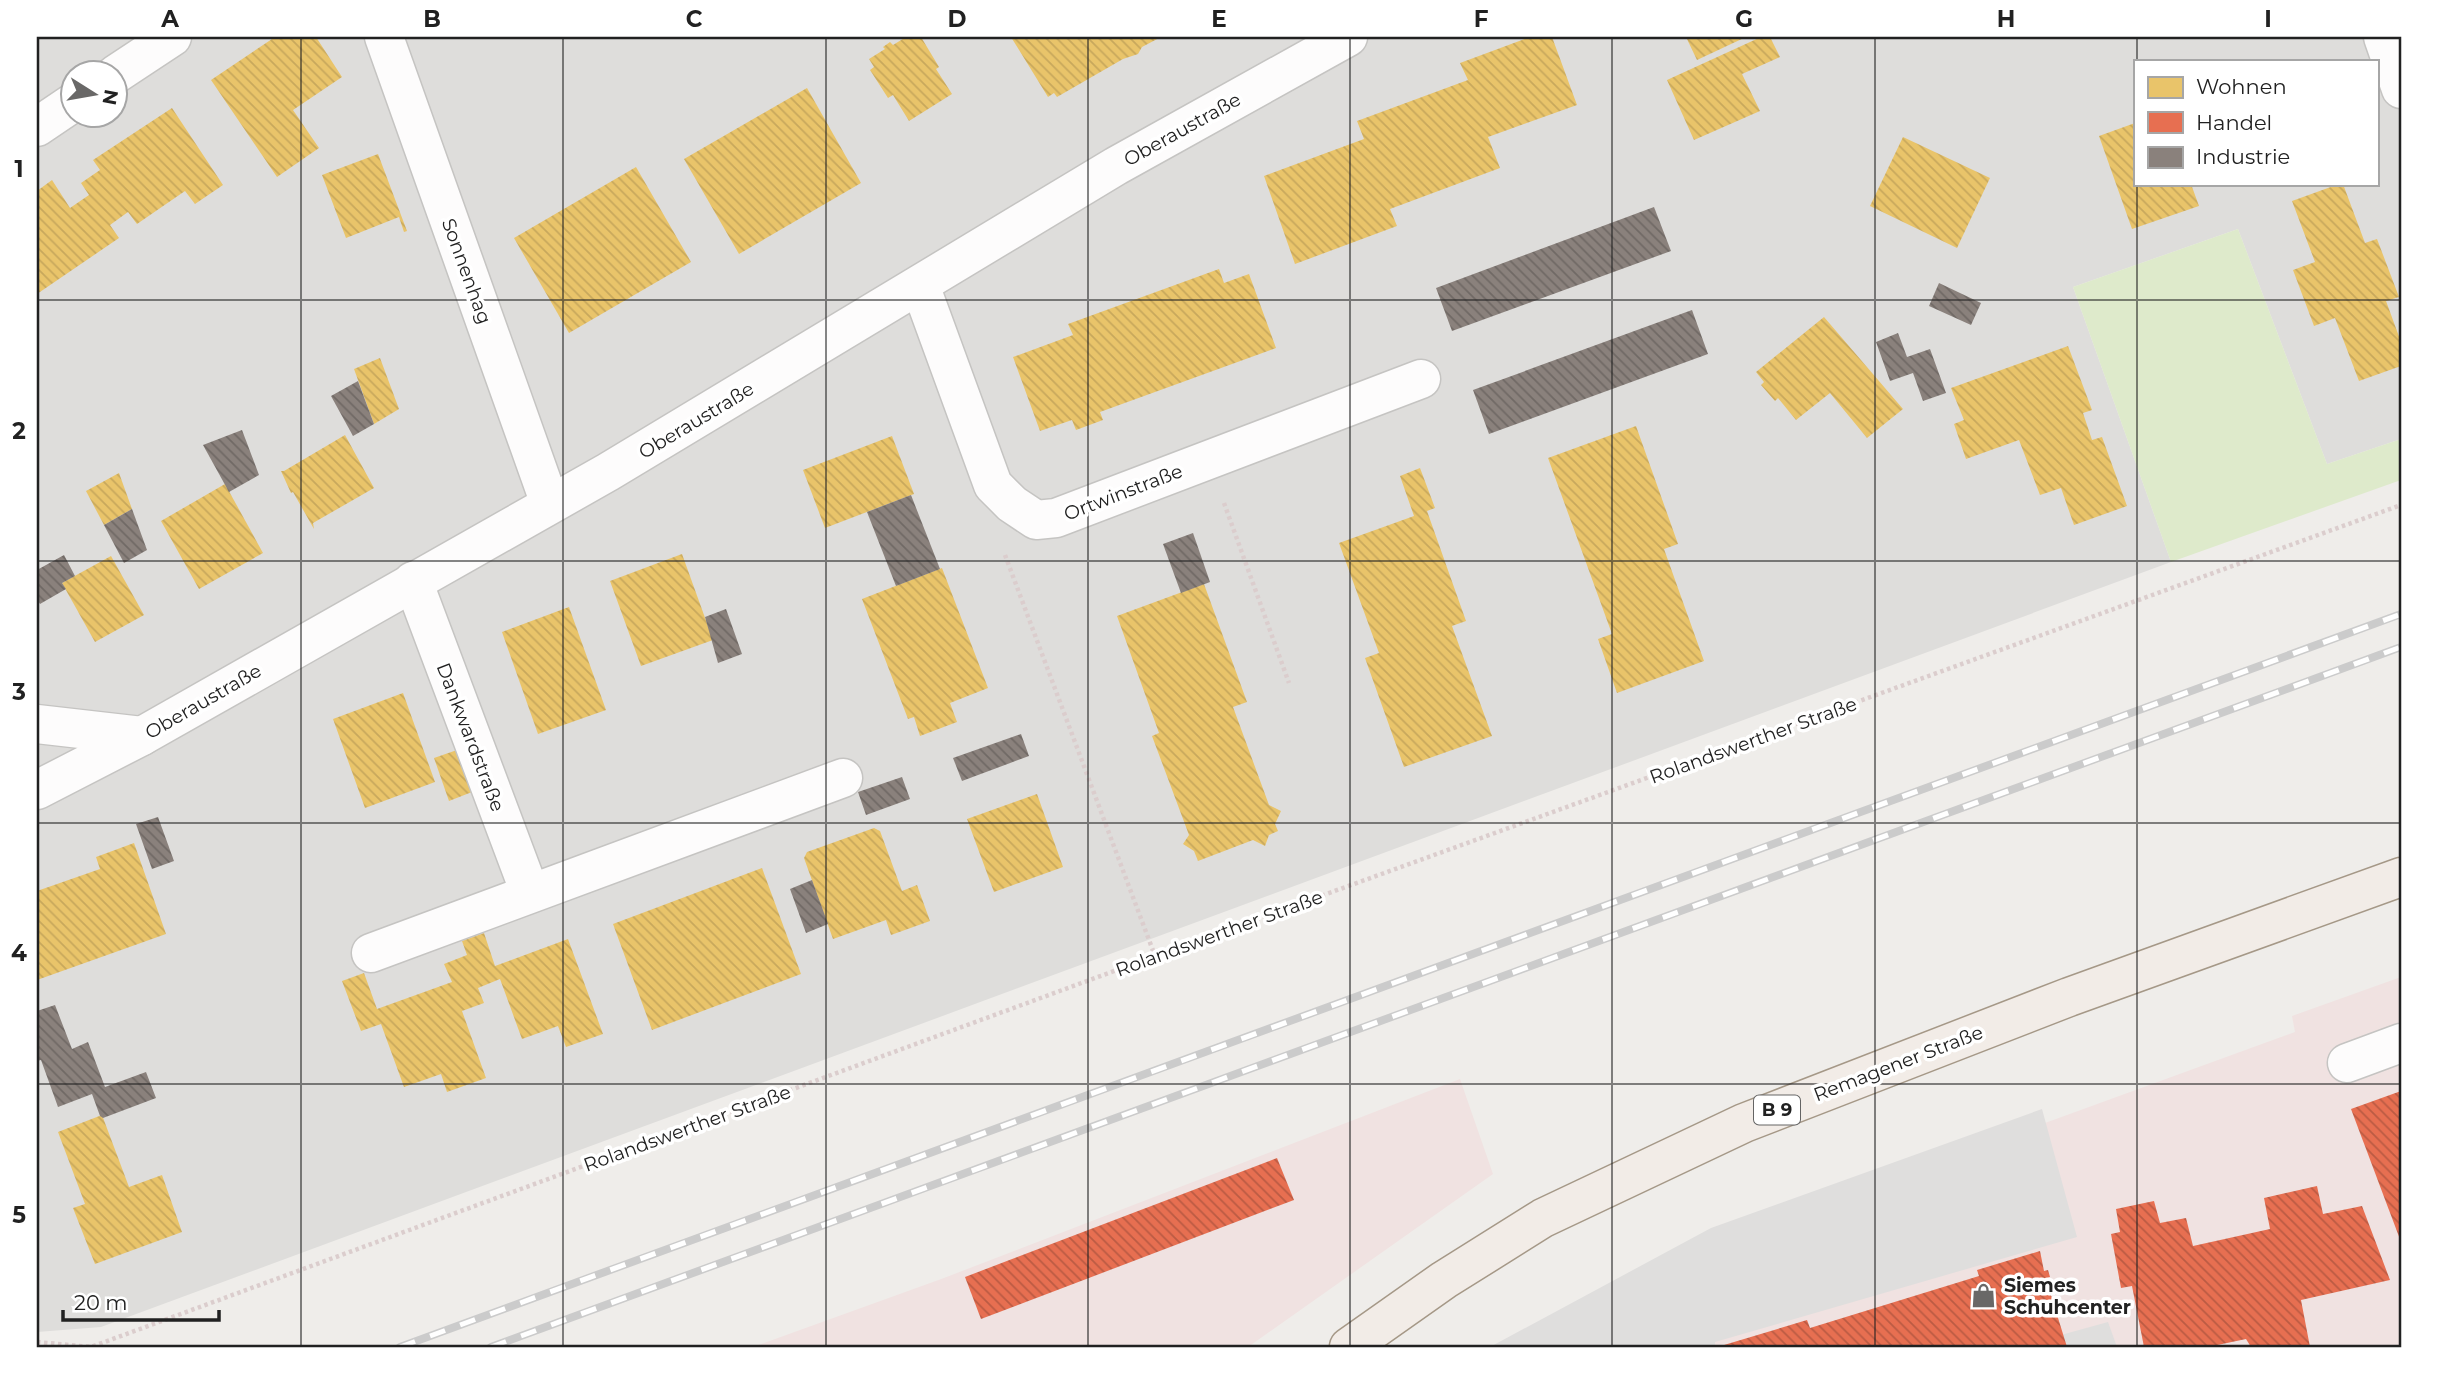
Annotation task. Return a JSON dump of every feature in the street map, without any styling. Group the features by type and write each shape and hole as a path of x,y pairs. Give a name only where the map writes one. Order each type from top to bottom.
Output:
{"main road":[{"name":"Remagener Straße","path":"1349,1347 1444,1280 1543,1218 1744,1123 2069,997 2401,877"}],"street":[{"path":"130,65 172,37"},
{"name":"Sonnenhag","path":"384,37 550,504"},
{"name":"Oberaustraße","path":"37,790 142,736 619,466 1116,166 1348,37"},
{"path":"2383,37 2401,89"},
{"path":"37,127 60,111"},
{"name":"Ortwinstraße","path":"920,285 993,485 1012,504 1036,520 1056,518 1421,379"},
{"name":"Dankwardstraße","path":"413,581 530,893"},
{"path":"37,724 142,736"},
{"path":"371,953 843,778"},
{"path":"2347,1063 2401,1043"}],"path":[{"path":"1208,460 1289,683"},
{"path":"1012,504 1002,527 1006,562 1154,956"},
{"name":"Rolandswerther Straße","path":"37,1342 91,1347 1154,956 2401,505"}],"shaded area":[{"path":"37,37 2401,37 2401,439 2327,464 2238,229 2073,287 2171,562 101,1327 37,1332"},
{"path":"2401,977 2401,1347 1537,1347 1699,1249 2295,1032 2292,1016"},
{"path":"1460,1079 1493,1174 1248,1347 753,1347 944,1278"},
{"path":"2042,1109 2077,1237 1715,1342 1715,1347 1490,1347 1711,1228"},
{"path":"2108,1322 2117,1347 2066,1347 2061,1335"}],"green space":[{"path":"2238,229 2327,464 2401,439 2401,480 2171,562 2073,287"}],"building: Wohnen":[{"path":"275,37 316,37 342,77 293,110 319,148 277,177 211,80"},
{"path":"906,37 921,37 939,67 936,69 952,94 909,121 893,95 888,98 870,70 874,67 869,59 885,49 883,47 890,42 893,45"},
{"path":"1011,37 1161,37 1142,47 1138,54 1123,59 1057,97 1054,93 1048,97"},
{"path":"1530,37 1552,37 1577,105 1488,137 1500,168 1390,209 1397,226 1295,264 1264,176 1364,139 1357,121 1468,80 1460,63"},
{"path":"1686,37 1746,37 1697,60"},
{"path":"1761,37 1770,37 1780,57 1742,74 1760,111 1694,140 1667,80"},
{"path":"807,88 861,183 739,254 684,159"},
{"path":"172,108 223,185 195,204 185,191 137,224 128,212 110,225 119,238 37,294 37,191 52,180 70,208 89,195 81,183 100,170 93,160"},
{"path":"2134,123 2134,186 2192,186 2199,206 2132,229 2099,136"},
{"path":"1903,137 1990,178 1957,248 1870,206"},
{"path":"378,154 407,231 404,232 399,217 346,238 322,175"},
{"path":"636,167 691,262 569,333 514,238"},
{"path":"2333,186 2344,186 2365,243 2377,239 2399,297 2386,301 2401,342 2401,366 2359,381 2335,318 2314,326 2293,270 2315,262 2292,201"},
{"path":"1219,269 1224,283 1249,274 1276,348 1100,412 1103,420 1076,430 1072,420 1040,431 1013,357 1073,335 1068,324"},
{"path":"1824,317 1903,409 1867,438 1830,393 1796,420 1778,398 1775,401 1761,385 1764,382 1756,372"},
{"path":"2068,346 2092,410 2083,413 2092,440 2102,437 2127,506 2074,525 2061,488 2040,495 2019,440 1966,459 1954,424 1964,420 1951,388"},
{"path":"380,358 399,409 374,424 354,369"},
{"path":"1636,426 1678,544 1664,549 1704,661 1617,693 1598,639 1612,634 1548,458"},
{"path":"345,435 374,488 313,523 314,529 293,492 291,493 281,471"},
{"path":"892,436 914,494 825,528 803,470"},
{"path":"1420,468 1435,508 1427,511 1466,621 1452,626 1492,736 1404,767 1365,658 1379,653 1339,543 1414,516 1400,476"},
{"path":"119,473 132,509 104,525 86,491"},
{"path":"225,484 263,553 199,589 161,521"},
{"path":"682,554 713,640 641,666 610,581"},
{"path":"111,556 144,615 95,642 62,583"},
{"path":"942,568 988,688 950,703 957,722 920,736 914,717 908,719 862,599"},
{"path":"1204,584 1247,702 1233,707 1269,805 1281,811 1275,824 1278,831 1269,835 1265,846 1253,840 1198,861 1194,851 1183,844 1189,835 1152,736 1159,733 1117,616"},
{"path":"569,607 606,710 538,734 502,632"},
{"path":"403,693 435,782 365,808 333,719"},
{"path":"457,750 472,792 449,801 434,758"},
{"path":"1037,794 1063,867 994,892 967,819"},
{"path":"874,828 880,831 902,891 917,885 930,921 891,935 886,920 833,939 804,858 807,852"},
{"path":"134,843 166,934 37,980 37,891 100,869 96,857"},
{"path":"762,868 801,974 652,1030 613,924"},
{"path":"484,933 495,966 568,939 603,1034 566,1047 558,1026 522,1039 500,979 478,988 484,1003 462,1011 486,1078 447,1092 441,1074 404,1087 381,1024 361,1031 342,981 364,973 377,1009 452,982 444,964 467,955 462,941"},
{"path":"102,1115 129,1187 162,1175 182,1232 95,1264 73,1208 85,1204 58,1132"}],"building: Handel":[{"path":"2401,1091 2401,1242 2351,1109"},
{"path":"1277,1158 1294,1200 981,1319 965,1277"},
{"path":"2317,1186 2323,1214 2362,1206 2390,1280 2301,1300 2310,1347 2251,1347 2246,1339 2208,1347 2144,1347 2132,1286 2121,1288 2111,1234 2120,1232 2116,1209 2154,1201 2160,1223 2186,1218 2193,1246 2270,1229 2264,1198"},
{"name":"Siemes Schuhcenter","path":"2040,1251 2044,1271 2048,1270 2050,1277 2046,1279 2067,1347 1724,1345 1807,1320 1810,1328 1979,1276 1977,1270"}],"building: Industrie":[{"path":"1654,207 1671,251 1452,331 1436,288"},
{"path":"1939,283 1981,303 1971,325 1929,306"},
{"path":"1692,310 1708,354 1489,434 1473,390"},
{"path":"1898,333 1907,357 1930,349 1946,393 1923,401 1913,373 1890,381 1876,342"},
{"path":"358,381 374,424 353,436 331,396"},
{"path":"242,430 259,475 229,492 203,445"},
{"path":"911,495 940,569 896,586 867,512"},
{"path":"132,509 147,550 124,563 104,525"},
{"path":"1193,533 1210,582 1181,593 1163,544"},
{"path":"64,555 75,576 62,583 66,589 40,604 37,599 37,570"},
{"path":"726,609 742,654 718,663 705,617"},
{"path":"1021,734 1029,756 962,781 953,758"},
{"path":"902,777 910,799 866,815 858,792"},
{"path":"158,817 174,861 152,869 136,824"},
{"path":"812,880 828,924 806,933 790,889"},
{"path":"55,1005 72,1049 88,1042 105,1087 146,1072 156,1098 103,1118 92,1094 58,1107 41,1060 37,1061 37,1011"}],"railway":[{"path":"400,1347 2401,614"},
{"path":"491,1347 2401,647"}],"place":[{"name":"Siemes Schuhcenter","path":"1984,1296"}]}
